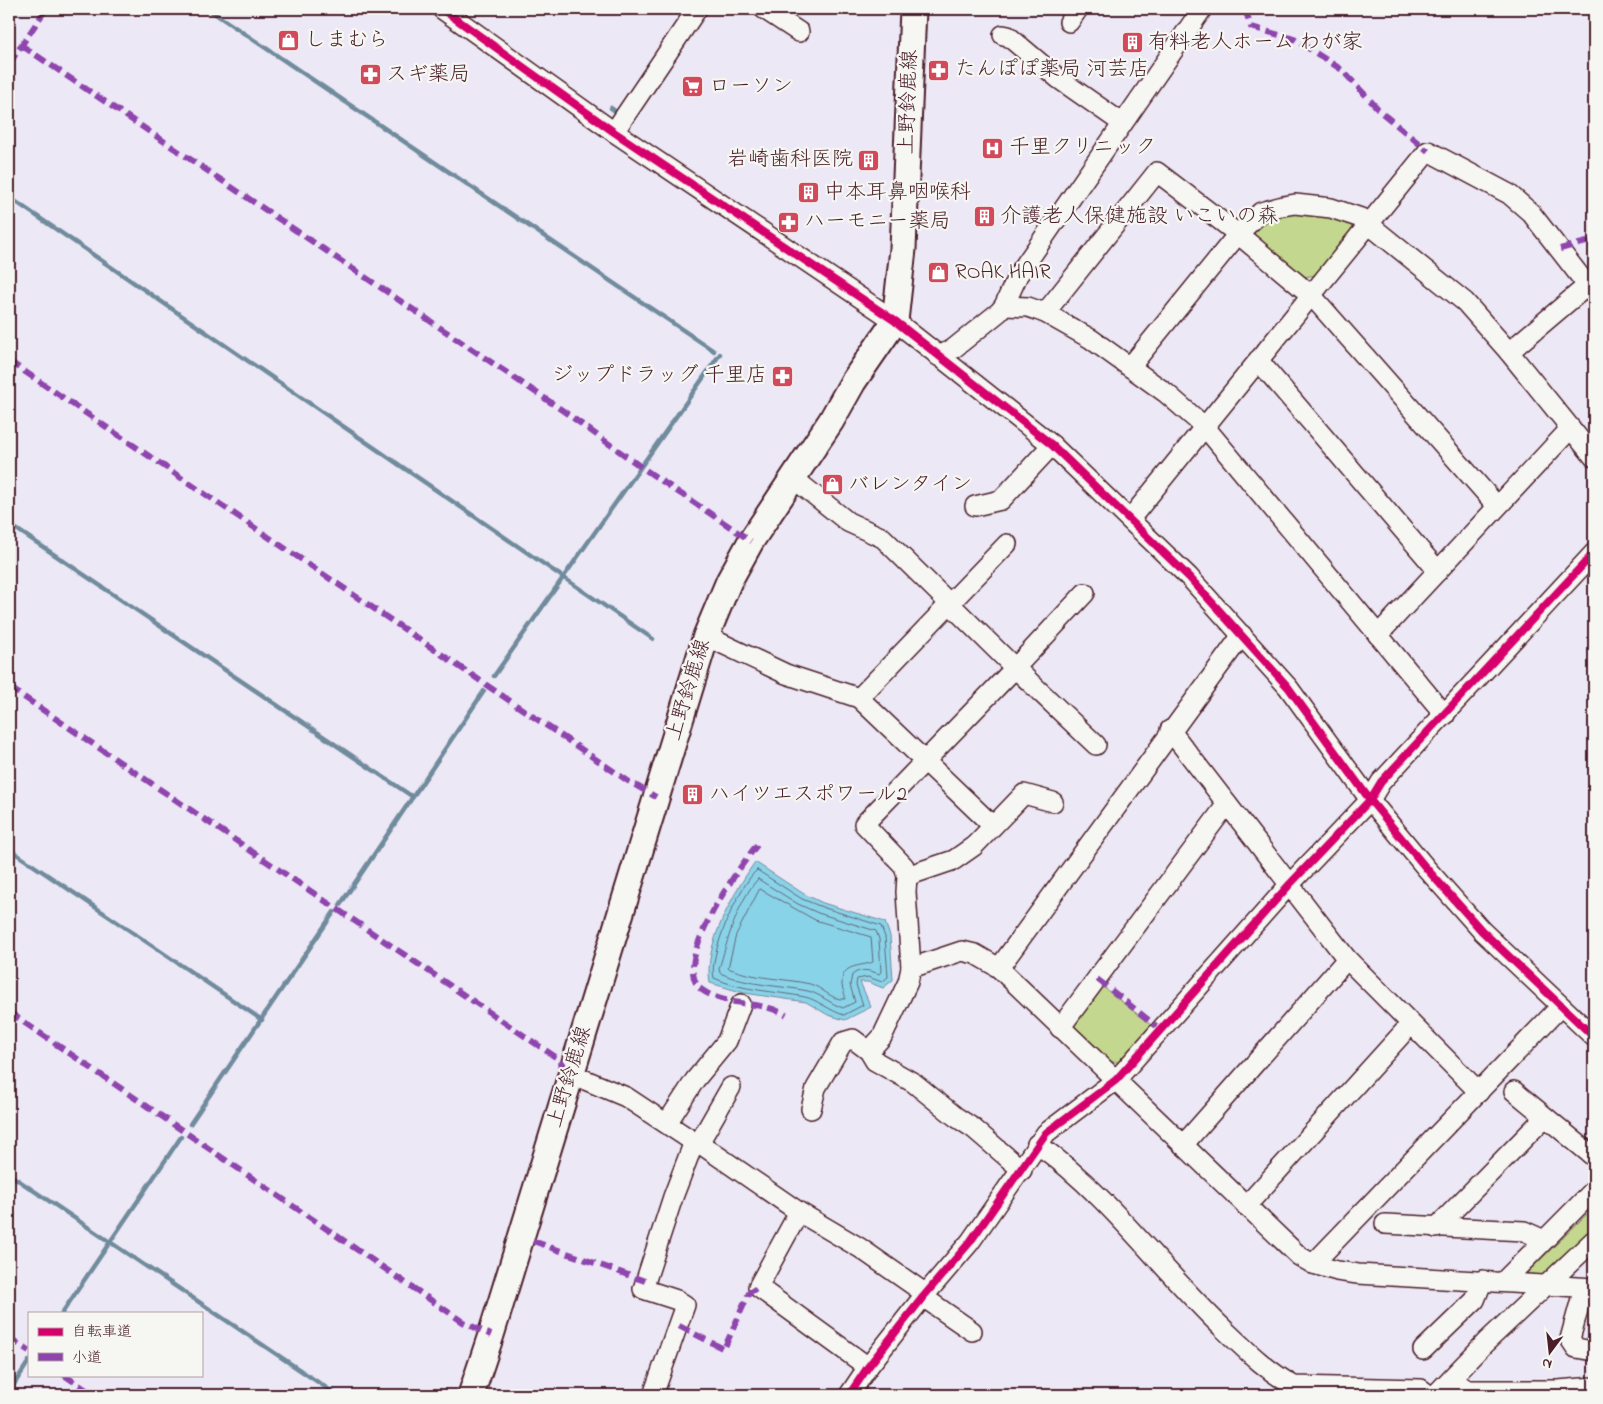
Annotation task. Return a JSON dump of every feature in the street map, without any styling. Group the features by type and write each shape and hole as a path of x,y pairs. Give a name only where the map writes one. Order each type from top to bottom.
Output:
{"main road":[{"name":"上野鈴鹿線","path":"471,1395 492,1335 706,636 729,581 751,541 831,421 853,382 896,321 903,249 913,9"}],"street":[{"path":"442,9 620,122 896,321 1052,446 1130,518 1189,577 1288,687 1370,800 1426,868 1482,931 1560,1007 1594,1037"},
{"path":"620,122 697,9"},
{"path":"764,9 799,32"},
{"path":"938,356 953,350 1004,306 1018,275 1202,9"},
{"path":"1002,35 1008,36 1059,79 1122,123"},
{"path":"1130,518 1428,151 1509,194 1531,213 1591,290 1510,352"},
{"path":"1045,313 1157,172 1238,234 1312,296 1497,506"},
{"path":"1130,367 1238,234 1261,212 1271,208 1295,204 1345,211 1369,224 1465,302 1510,352 1594,457"},
{"path":"1004,306 1028,307 1045,313 1091,339 1166,392 1205,427 1445,715"},
{"path":"1258,360 1438,570"},
{"path":"1378,635 1570,429"},
{"path":"974,506 1002,500 1052,446"},
{"path":"793,478 848,522 882,538 1096,746"},
{"path":"859,698 1007,544"},
{"path":"850,1395 868,1367 924,1295 970,1242 1046,1133 1116,1080 1290,884 1370,800 1381,782 1594,553"},
{"path":"869,1051 882,1037 908,982 912,968 906,892 907,876 904,866 864,824 1085,593"},
{"path":"999,968 1170,730 1242,635"},
{"path":"706,636 786,674 859,698 993,826"},
{"path":"1170,730 1348,959 1480,1092"},
{"path":"907,876 954,860 974,846 1024,794 1053,802"},
{"path":"1060,1028 1227,804"},
{"path":"912,968 962,951 975,954 999,968 1299,1256 1313,1264 1358,1274 1483,1280 1589,1288 1570,1339 1576,1348 1594,1351"},
{"path":"1183,1145 1348,959"},
{"path":"668,1124 695,1080 727,1041 741,1004"},
{"path":"1313,1264 1560,1007"},
{"path":"1246,1206 1411,1024"},
{"path":"811,1109 816,1088 843,1042 852,1039 869,1051 875,1061 914,1083 956,1117 973,1128 1022,1170"},
{"path":"571,1074 626,1097 799,1212 860,1248 972,1331"},
{"path":"653,1395 684,1305 677,1300 643,1288 696,1143 731,1087"},
{"path":"1514,1091 1594,1157"},
{"path":"1436,1228 1545,1116"},
{"path":"1037,1144 1051,1154 1114,1212 1196,1303 1264,1367 1280,1378 1294,1386 1421,1389 1429,1395"},
{"path":"1503,1282 1594,1190"},
{"path":"799,1212 758,1287 868,1367"},
{"path":"1385,1224 1524,1231 1544,1240"},
{"path":"1435,1395 1485,1343 1594,1240"},
{"path":"1424,1350 1475,1300 1483,1280"},
{"path":"1450,1380 1468,1390 1558,1390 1594,1387"}],"green space":[{"path":"1300,212 1352,221 1351,232 1316,275 1304,277 1255,239 1253,227 1273,216"},
{"path":"1101,985 1151,1025 1118,1062 1107,1062 1073,1030 1074,1020"},
{"path":"1594,1207 1594,1228 1547,1273 1542,1275 1526,1274"}],"water":[{"path":"755,862 804,894 823,903 885,922 890,936 893,980 883,988 868,982 860,982 871,1007 845,1020 828,1015 806,1002 744,993 710,983 709,968 716,936 738,888"}],"waterway":[{"path":"208,9 714,351"},
{"path":"611,108 619,114"},
{"path":"9,197 653,639"},
{"path":"494,676 720,354"},
{"path":"9,524 413,797"},
{"path":"340,905 484,691"},
{"path":"9,849 262,1020"},
{"path":"190,1124 334,912"},
{"path":"63,1312 181,1137"},
{"path":"9,1174 337,1395"},
{"path":"9,1392 28,1363"}],"marked path":[{"path":"9,64 46,9"},
{"path":"1245,9 1251,27 1294,39 1342,70 1382,113 1428,151"},
{"path":"21,45 562,410 644,469 751,541"},
{"path":"1560,249 1594,240"},
{"path":"9,361 628,781 656,797"},
{"path":"9,687 557,1058 571,1074"},
{"path":"757,845 736,874 710,917 700,939 694,960 694,978 702,990 712,996 733,1002 765,1007 786,1015"},
{"path":"1097,979 1160,1029"},
{"path":"9,1012 463,1322 491,1335"},
{"path":"533,1241 645,1281"},
{"path":"679,1326 724,1349 749,1293 758,1287"},
{"path":"9,1338 28,1350"},
{"path":"66,1376 94,1395"}],"cycle path":[{"path":"442,9 614,132 895,321 1052,445 1189,577 1288,687 1370,800 1426,868 1482,931 1594,1037"},
{"path":"849,1395 868,1367 923,1297 970,1242 1046,1133 1116,1080 1290,884 1370,800 1381,782 1594,553"}],"place":[{"name":"しまむら","path":"289,41"},
{"name":"有料老人ホーム わが家","path":"1132,43"},
{"name":"たんぽぽ薬局 河芸店","path":"939,70"},
{"name":"スギ薬局","path":"370,75"},
{"name":"ローソン","path":"693,87"},
{"name":"千里クリニック","path":"993,148"},
{"name":"岩崎歯科医院","path":"869,160"},
{"name":"中本耳鼻咽喉科","path":"808,193"},
{"name":"介護老人保健施設 いこいの森","path":"984,217"},
{"name":"ハーモニー薬局","path":"788,222"},
{"name":"ROAK HAIR","path":"939,273"},
{"name":"ジップドラッグ 千里店","path":"783,376"},
{"name":"バレンタイン","path":"832,485"},
{"name":"ハイツエスポワール2","path":"693,795"}]}
